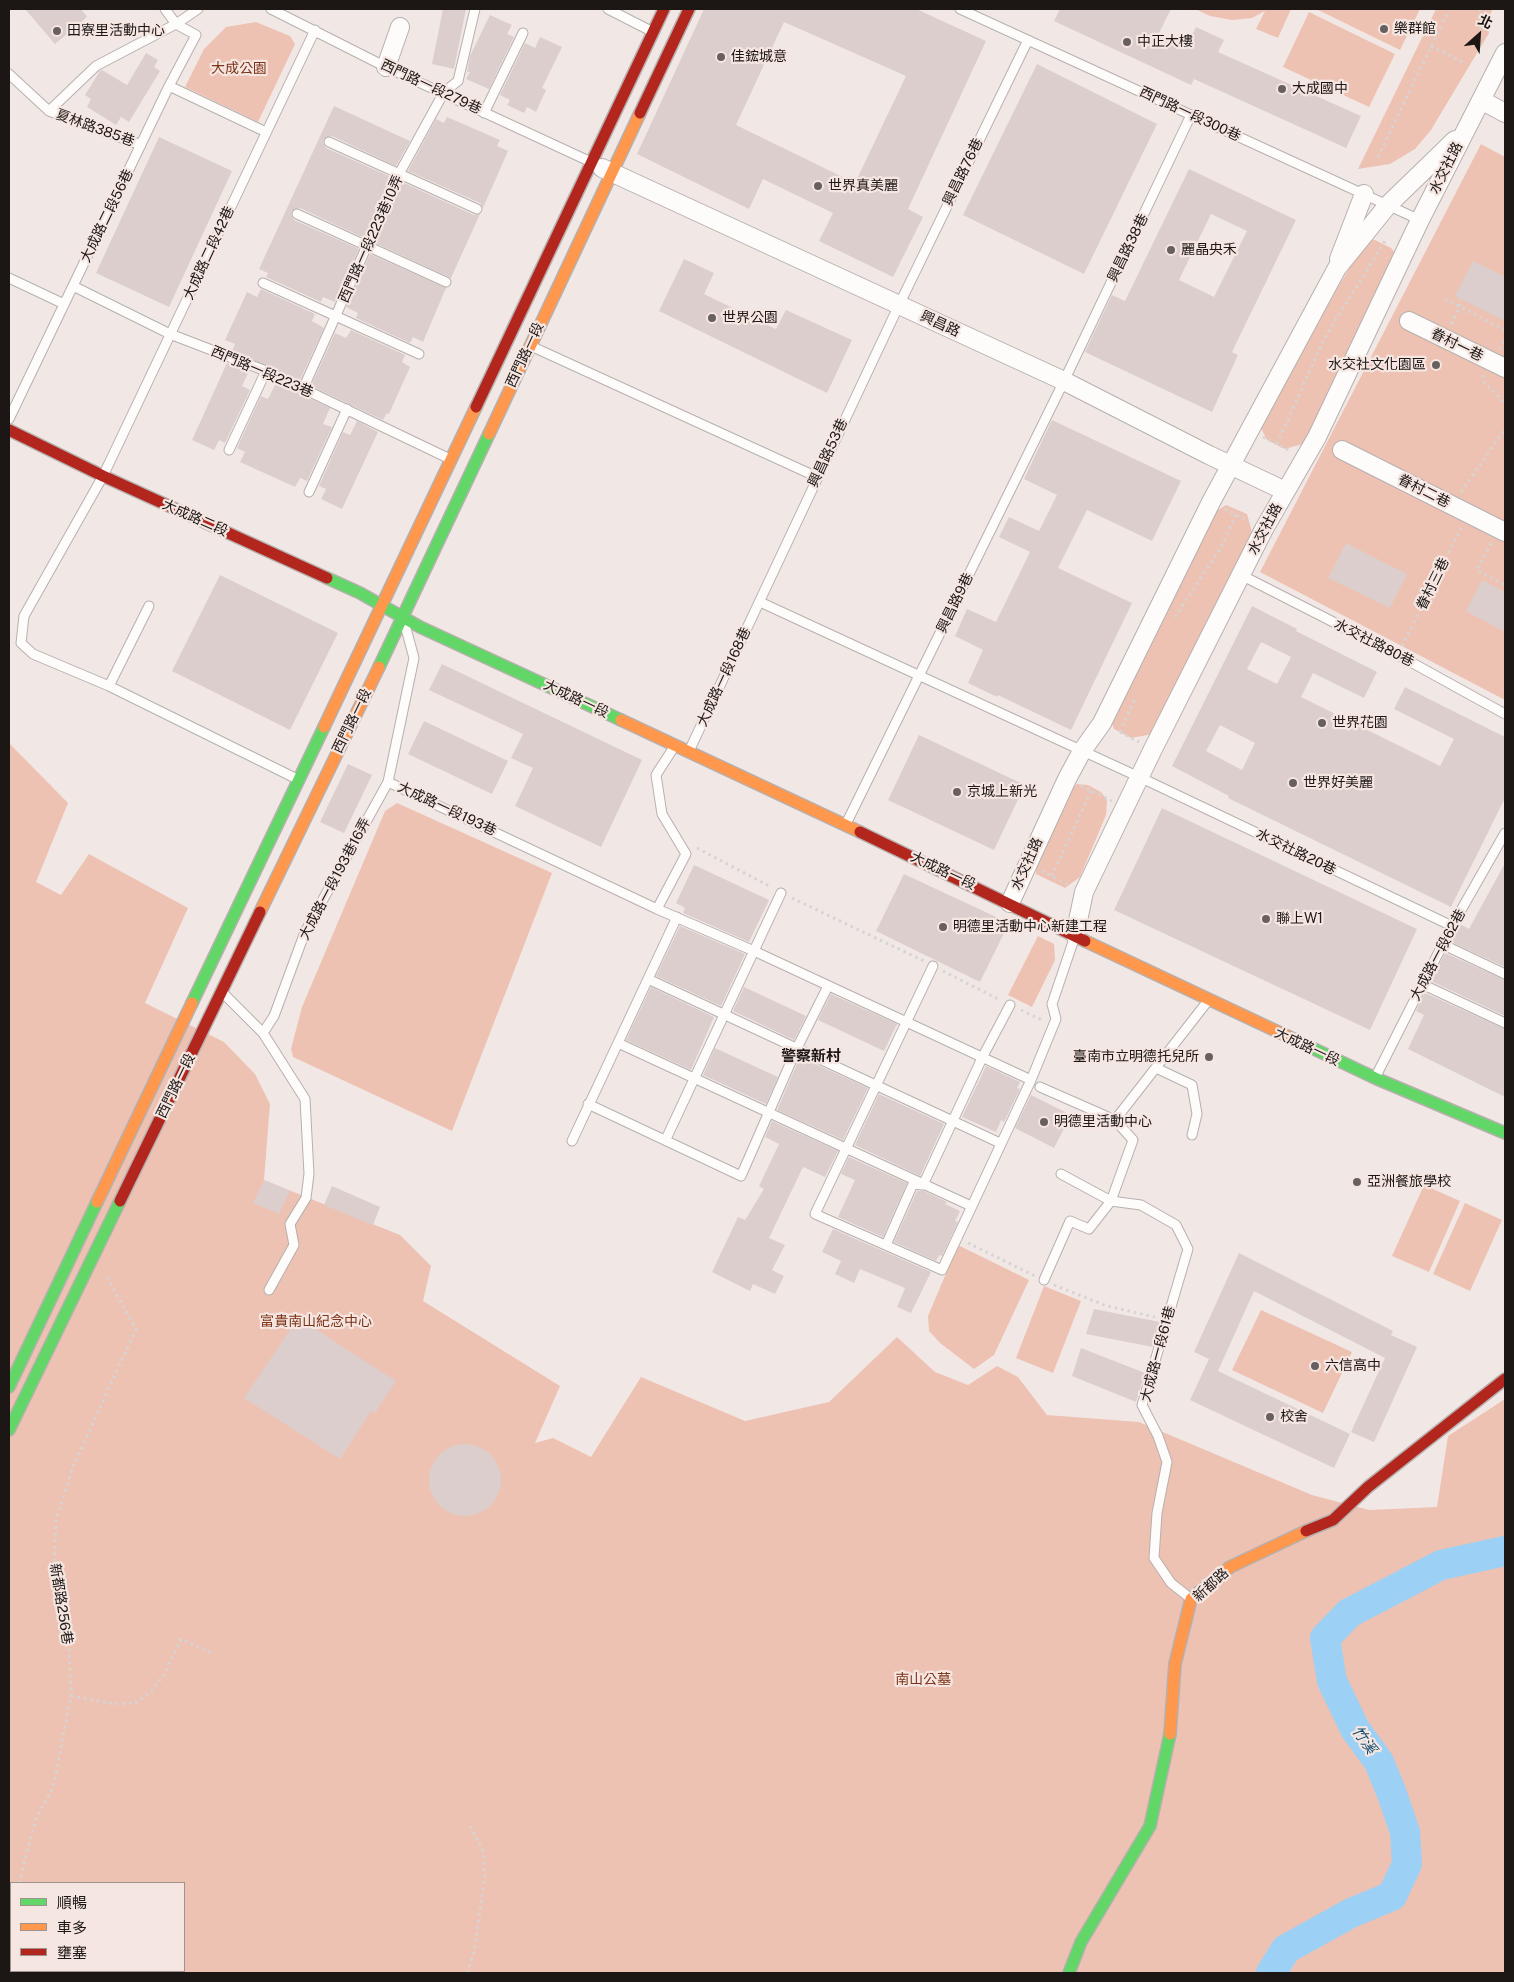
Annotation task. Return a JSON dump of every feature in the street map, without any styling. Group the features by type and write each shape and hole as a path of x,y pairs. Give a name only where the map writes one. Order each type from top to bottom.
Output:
{"street":[{"name":"西門路一段","path":"9,1430 95,1253 212,987 297,779 451,460 664,9"},
{"name":"西門路一段","path":"9,1387 403,617 689,9"},
{"path":"386,67 400,27"},
{"name":"水交社路","path":"1075,935 1084,892 1153,749 1264,529 1317,437 1420,220 1505,53"},
{"path":"1481,100 1505,112"},
{"name":"水交社路","path":"1336,268 1388,205 1467,129"},
{"name":"興昌路","path":"592,163 1064,381 1231,466 1285,491"},
{"name":"水交社路","path":"1010,903 1067,779 1082,751 1102,723 1211,502 1336,268 1364,194"},
{"name":"眷村一巷","path":"1409,321 1505,368"},
{"name":"大成路二段","path":"9,430 103,476 360,593 381,606"},
{"name":"眷村二巷","path":"1342,450 1502,530"},
{"name":"大成路一段","path":"381,606 846,825 1374,1078 1505,1133"},
{"name":"新都路","path":"1069,1973 1081,1942 1150,1826 1171,1729 1175,1664 1191,1599 1230,1567 1286,1539 1333,1520 1368,1487 1505,1379"}],"lane":[{"path":"165,9 176,24"},
{"name":"夏林路385巷","path":"49,111 96,66 176,24 198,9"},
{"name":"西門路一段279巷","path":"271,9 386,67 444,92 484,113 592,163"},
{"name":"西門路一段223巷10弄","path":"303,389 399,174 444,92 458,81 476,9"},
{"path":"608,9 653,32"},
{"name":"西門路一段300巷","path":"960,9 1420,220"},
{"name":"大成路二段56巷","path":"9,419 169,86 196,35 176,24"},
{"name":"大成路二段42巷","path":"109,686 32,654 21,643 24,616 103,476 315,30"},
{"path":"484,113 523,33"},
{"name":"興昌路76巷","path":"899,305 1028,40"},
{"name":"夏林路385巷","path":"9,74 49,111 141,145"},
{"path":"169,86 266,132"},
{"name":"興昌路38巷","path":"1064,381 1192,115"},
{"path":"329,142 477,209"},
{"path":"296,214 446,282"},
{"path":"9,278 64,304"},
{"path":"263,283 419,354"},
{"name":"西門路一段223巷","path":"73,286 170,334 266,371 451,460"},
{"name":"興昌路53巷","path":"760,602 899,305"},
{"path":"530,346 817,478"},
{"path":"229,450 266,371"},
{"name":"興昌路9巷","path":"846,825 1064,381"},
{"path":"309,492 347,409"},
{"name":"水交社路80巷","path":"1241,575 1398,655 1505,714"},
{"name":"水交社路20巷","path":"760,602 1140,777 1452,926"},
{"name":"大成路一段168巷","path":"689,751 760,602"},
{"path":"149,606 109,686 297,779"},
{"name":"大成路一段193巷","path":"403,617 414,658 388,782 658,909 754,951 1031,1080"},
{"path":"658,909 686,854 662,814 656,775 676,745"},
{"name":"大成路一段193巷16弄","path":"263,1033 274,1016 305,932 388,782"},
{"name":"大成路一段62巷","path":"1374,1078 1452,926 1505,834"},
{"path":"666,1139 780,893"},
{"path":"572,1141 677,917"},
{"path":"933,966 815,1214 942,1270 1031,1080 1056,1019 1052,1004 1075,935"},
{"path":"1446,946 1505,974"},
{"path":"648,979 1000,1143"},
{"path":"588,1104 742,1176 798,1048 828,986"},
{"path":"1426,986 1505,1023"},
{"path":"212,987 263,1033 305,1099 309,1174 306,1198 290,1224 294,1246 269,1290"},
{"path":"1115,1120 1209,1000"},
{"path":"923,1185 983,1056 1010,1005"},
{"path":"618,1043 770,1111 923,1185 971,1206"},
{"path":"1156,1068 1192,1085 1197,1114 1192,1135"},
{"path":"1040,1087 1115,1120 1133,1140 1111,1201 1089,1229 1070,1221 1044,1280"},
{"name":"大成路一段61巷","path":"1061,1174 1111,1201 1141,1205 1176,1225 1188,1249 1142,1405 1158,1436 1167,1462 1157,1513 1154,1558 1171,1583 1191,1599"},
{"path":"886,1245 913,1184 923,1185"}],"path":[{"path":"1378,157 1449,9"},
{"path":"1480,9 1478,24 1482,30"},
{"path":"1431,46 1465,63"},
{"path":"1277,444 1324,339 1385,241"},
{"path":"1445,299 1505,330"},
{"path":"1450,324 1460,307 1460,299"},
{"path":"1484,358 1483,381 1505,403"},
{"path":"1451,504 1505,429"},
{"path":"1250,430 1304,458"},
{"path":"1211,502 1264,529"},
{"name":"眷村三巷","path":"1398,655 1468,513"},
{"path":"1169,625 1219,551 1236,515"},
{"path":"1502,530 1477,570 1505,585"},
{"path":"1120,732 1140,688"},
{"path":"1102,723 1153,749"},
{"path":"1067,779 1125,808"},
{"path":"1052,876 1091,791"},
{"path":"676,837 780,893 1053,1026"},
{"path":"1027,863 1084,892"},
{"path":"957,1238 1044,1280 1107,1306 1167,1320"},
{"name":"新都路256巷","path":"19,1882 36,1818 53,1788 71,1696 68,1628 54,1564 56,1519 73,1467 136,1329 103,1272 95,1253"},
{"path":"71,1696 115,1704 134,1704 151,1692 165,1673 181,1639 212,1653"},
{"path":"466,1973 474,1953 485,1874 483,1851 468,1822"}],"green space":[{"path":"1195,9 1291,9 1278,38 1256,29 1265,11 1252,18 1232,20 1210,16"},
{"name":"樂群館","path":"1316,9 1420,9 1400,50"},
{"path":"1436,9 1493,9 1486,22 1489,33 1431,130 1415,149 1390,164 1358,169"},
{"path":"1309,12 1395,54 1369,107 1283,67"},
{"name":"大成公園","path":"256,22 290,36 295,44 258,122 185,87 204,49 226,27"},
{"name":"水交社文化園區","path":"1481,144 1505,157 1505,700 1260,572"},
{"path":"1367,238 1391,248 1397,255 1306,443 1285,449 1267,440 1261,428"},
{"path":"1226,505 1247,514 1252,532 1153,734 1131,738 1114,729 1109,715 1215,512"},
{"name":"南山公墓","path":"9,743 68,803 36,882 61,895 89,854 188,908 145,1003 224,1042 255,1074 270,1104 264,1180 400,1235 431,1266 423,1301 560,1386 535,1443 553,1438 591,1457 641,1377 745,1421 829,1402 897,1337 935,1372 968,1385 997,1366 1018,1377 1047,1415 1139,1422 1312,1495 1369,1510 1437,1507 1448,1436 1505,1399 1505,1973 9,1973"},
{"path":"1077,784 1088,785 1101,792 1107,800 1106,815 1080,877 1065,888 1036,874 1037,858 1068,792"},
{"path":"397,803 552,873 452,1131 293,1057 291,1049 302,1007 385,811"},
{"path":"1038,936 1054,944 1055,960 1032,1007 1008,995"},
{"path":"1424,1185 1460,1201 1429,1272 1392,1256"},
{"path":"1465,1203 1502,1220 1470,1291 1433,1274"},
{"path":"958,1245 1029,1280 994,1355 974,1369 940,1343 929,1331 928,1316"},
{"path":"1044,1286 1081,1301 1053,1373 1016,1358"},
{"path":"1261,1310 1352,1352 1323,1413 1232,1370"}],"building":[{"name":"田寮里活動中心","path":"25,9 81,9 87,17 55,44"},
{"path":"443,9 466,9 454,69 432,64"},
{"path":"704,9 916,9 986,41 908,209 923,217 893,277 819,241 833,213 763,179 749,209 637,154","holes":["784,22 906,76 855,183 736,125"]},
{"path":"1060,9 1171,9 1159,33 1187,46 1196,27 1224,40 1218,52 1361,116 1346,148 1194,79 1191,85 1054,21"},
{"path":"490,15 512,25 507,34 514,37 489,89 466,79 470,72 467,72 470,56"},
{"path":"540,37 562,47 542,88 546,90 536,112 527,107 524,113 507,105 510,100 500,95 525,43 535,48"},
{"path":"146,53 158,60 154,67 160,71 129,122 121,117 116,125 87,107 91,99 85,95 100,71 102,70 127,85"},
{"path":"1037,64 1157,124 1084,274 963,215"},
{"path":"334,106 410,141 396,166 332,136 324,139 323,143 326,148 391,177 364,238 300,208 292,211 291,215 294,220 359,249 335,302 323,297 321,302 266,277 268,273 259,269"},
{"path":"447,117 500,140 497,146 508,151 483,208 480,203 408,171 436,119 444,123"},
{"path":"159,137 232,171 169,307 96,273"},
{"path":"1189,169 1296,220 1232,352 1238,355 1212,412 1085,352 1112,295 1125,301","holes":["1211,214 1247,231 1214,297 1179,280"]},
{"path":"402,182 474,215 480,214 451,278 375,243"},
{"path":"370,254 446,288 423,342 413,337 410,343 356,318 358,313 346,307"},
{"name":"世界公園","path":"684,259 714,273 704,294 776,329 786,310 852,340 827,393 659,311"},
{"path":"1473,261 1505,277 1505,321 1455,296"},
{"path":"261,289 315,314 312,321 324,328 300,380 232,351 235,344 225,340 247,292 257,297"},
{"path":"351,330 405,355 402,362 410,367 389,414 387,413 383,420 311,386 335,333 346,338"},
{"path":"227,363 249,371 242,386 250,390 225,443 219,440 214,450 192,440"},
{"path":"276,383 330,408 323,424 332,427 307,481 300,478 295,487 240,462 245,452 237,448 261,396 268,399"},
{"path":"1052,420 1181,481 1152,541 1087,510 1058,568 1132,603 1071,730 998,695 997,697 968,683 983,650 955,636 967,609 996,622 1030,552 999,537 1009,517 1039,531 1057,495 1024,479"},
{"path":"357,421 378,432 342,509 321,499 326,489 319,486 343,432 350,435"},
{"path":"1346,543 1407,574 1390,608 1328,578"},
{"path":"220,575 338,633 290,730 172,671"},
{"path":"1482,580 1505,592 1505,632 1466,611"},
{"path":"1252,606 1297,629 1296,631 1377,672 1364,698 1313,673 1301,697 1440,766 1454,739 1394,709 1405,687 1505,737 1505,798 1451,907 1228,798 1229,796 1172,766","holes":["1261,642 1291,657 1277,684 1247,669","1220,725 1255,743 1242,770 1206,751"]},
{"path":"442,664 642,760 601,847 515,806 533,768 511,758 523,734 429,690"},
{"path":"424,721 508,761 492,794 408,754"},
{"name":"京城上新光","path":"919,735 1025,785 994,850 888,800"},
{"path":"348,764 372,775 344,833 320,822"},
{"name":"聯上W1","path":"1162,808 1417,929 1370,1030 1114,910"},
{"path":"1505,863 1505,967 1451,942 1460,924 1469,929"},
{"path":"694,865 769,900 749,942 683,913 685,908 676,903"},
{"name":"明德里活動中心新建工程","path":"904,874 1009,923 980,982 876,931"},
{"path":"680,926 745,954 721,1006 656,976"},
{"path":"1445,953 1505,980 1505,1016 1431,981"},
{"path":"651,987 714,1017 691,1070 626,1040"},
{"path":"744,987 806,1016 794,1040 733,1011"},
{"path":"1425,993 1505,1029 1505,1097 1408,1049 1424,1015 1416,1011"},
{"path":"831,994 897,1024 884,1051 818,1020"},
{"path":"715,1048 778,1077 766,1104 703,1075"},
{"path":"800,1057 868,1088 843,1140 777,1110"},
{"path":"986,1066 1020,1082 1017,1088 1020,1089 1004,1122 1001,1120 996,1132 962,1117"},
{"path":"879,1094 944,1124 920,1176 855,1145"},
{"name":"明德里活動中心","path":"1031,1095 1071,1115 1054,1148 1015,1128"},
{"path":"772,1121 838,1151 825,1177 803,1167 769,1238 785,1245 772,1270 784,1276 775,1294 753,1284 750,1291 712,1272 738,1217 745,1220 764,1189 759,1186 779,1144 765,1137"},
{"path":"849,1157 907,1183 883,1237 838,1217 855,1180 841,1174"},
{"path":"264,1180 290,1191 279,1214 253,1203"},
{"path":"332,1186 380,1207 373,1225 324,1205"},
{"path":"917,1191 924,1191 947,1202 945,1204 960,1211 955,1221 958,1222 942,1256 939,1255 936,1261 894,1242"},
{"path":"833,1229 931,1272 911,1313 897,1307 905,1288 860,1269 854,1283 835,1274 841,1261 822,1252"},
{"path":"1239,1253 1393,1331 1391,1335 1417,1347 1374,1442 1351,1432 1385,1358 1254,1291 1218,1371 1350,1434 1334,1468 1190,1400 1209,1359 1194,1352"},
{"path":"1094,1309 1160,1322 1153,1347 1086,1334"},
{"path":"298,1318 396,1381 375,1413 371,1411 340,1459 244,1398"},
{"path":"1081,1348 1145,1373 1136,1402 1072,1376"},
{"path":"458,1444 472,1444 491,1454 501,1473 501,1487 491,1506 472,1516 458,1516 439,1506 429,1487 429,1473 439,1454"}],"waterway":[{"name":"竹溪","path":"1271,1973 1286,1949 1351,1913 1392,1896 1407,1864 1405,1832 1392,1794 1379,1762 1355,1729 1332,1681 1325,1638 1349,1613 1441,1565 1505,1551"}],"traffic: fast":[{"path":"379,667 489,434"},
{"path":"327,578 360,593 420,627 621,720"},
{"path":"192,1003 324,727"},
{"path":"1289,1037 1375,1078 1505,1133"},
{"path":"9,1430 120,1201"},
{"path":"9,1387 97,1202"},
{"path":"1069,1973 1081,1942 1150,1826 1170,1734"}],"traffic: slow":[{"path":"489,434 640,113"},
{"path":"324,727 476,407"},
{"path":"260,912 379,667"},
{"path":"621,720 860,832"},
{"path":"1085,941 1289,1037"},
{"path":"97,1202 192,1003"},
{"path":"1170,1734 1175,1664 1191,1599 1230,1567 1306,1531"}],"traffic: jam":[{"path":"476,407 664,9"},
{"path":"640,113 689,9"},
{"path":"9,430 103,476 327,578"},
{"path":"860,832 1085,941"},
{"path":"120,1201 260,912"},
{"path":"1306,1531 1333,1520 1368,1487 1505,1379"}],"place":[{"name":"樂群館","path":"1384,29"},
{"name":"田寮里活動中心","path":"57,31"},
{"name":"中正大樓","path":"1127,42"},
{"name":"佳鋐城意","path":"721,57"},
{"name":"大成國中","path":"1282,89"},
{"name":"世界真美麗","path":"818,186"},
{"name":"麗晶央禾","path":"1171,250"},
{"name":"世界公園","path":"712,318"},
{"name":"水交社文化園區","path":"1436,365"},
{"name":"世界花園","path":"1322,723"},
{"name":"世界好美麗","path":"1293,783"},
{"name":"京城上新光","path":"957,792"},
{"name":"聯上W1","path":"1266,919"},
{"name":"明德里活動中心新建工程","path":"943,927"},
{"name":"臺南市立明德托兒所","path":"1209,1057"},
{"name":"明德里活動中心","path":"1044,1122"},
{"name":"亞洲餐旅學校","path":"1357,1182"},
{"name":"六信高中","path":"1315,1366"},
{"name":"校舍","path":"1270,1417"}],"district":[{"name":"警察新村","path":"811,1056"}],"park label":[{"name":"富貴南山紀念中心","path":"316,1322"}]}
